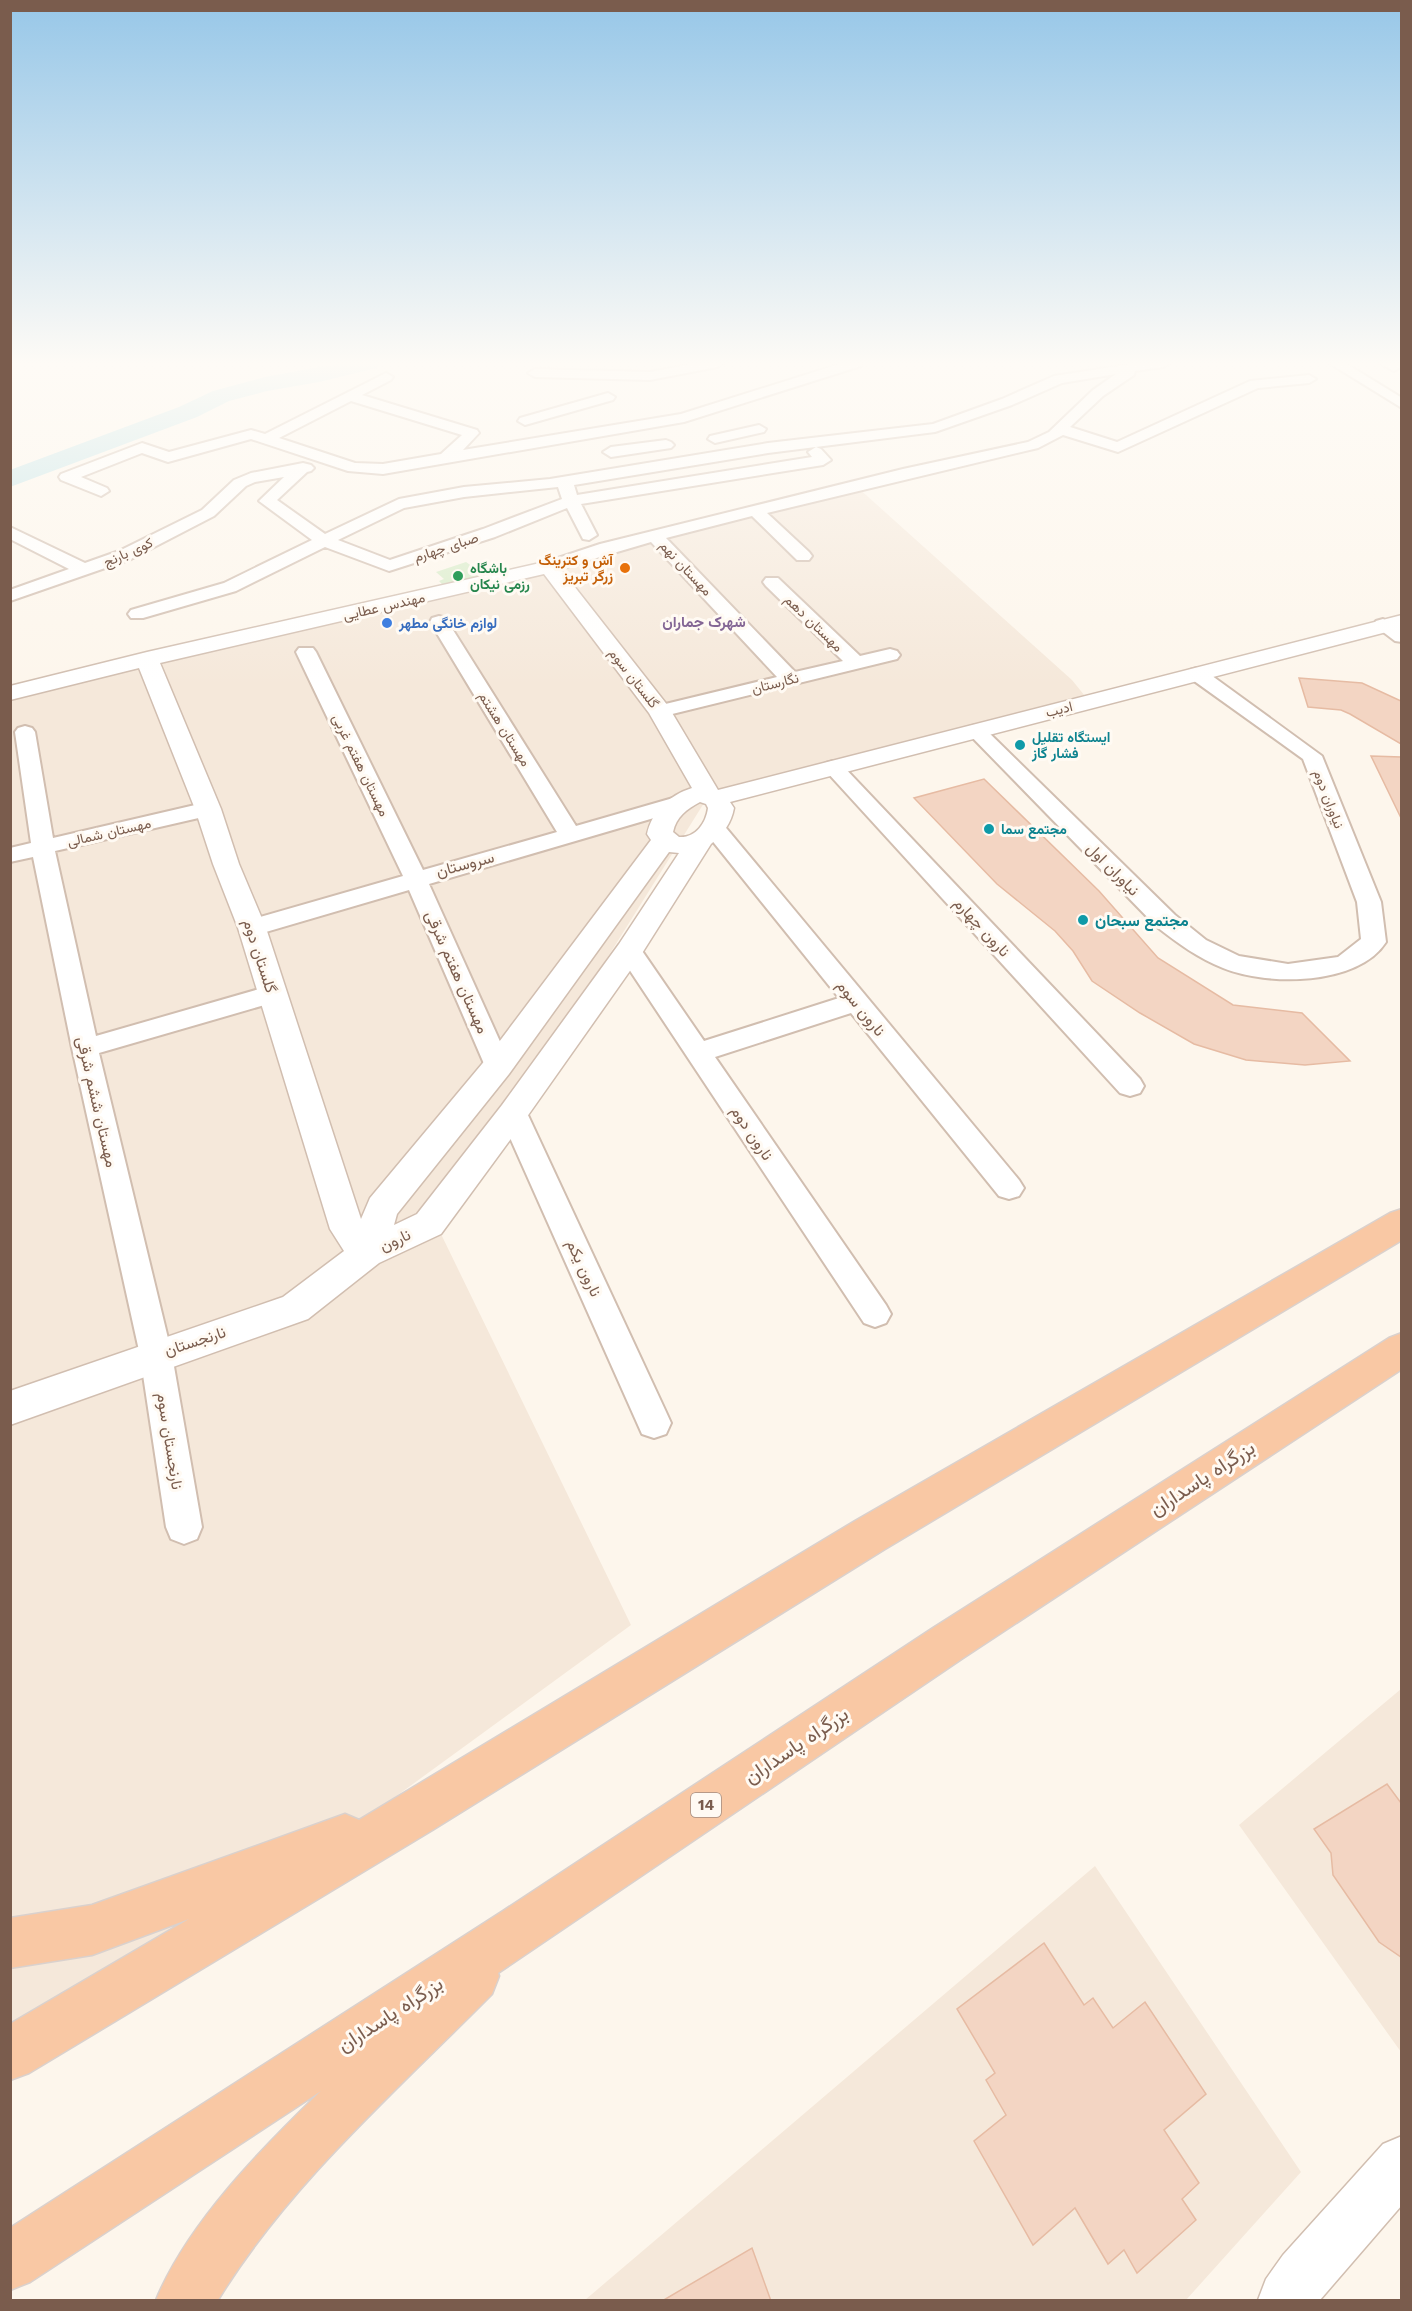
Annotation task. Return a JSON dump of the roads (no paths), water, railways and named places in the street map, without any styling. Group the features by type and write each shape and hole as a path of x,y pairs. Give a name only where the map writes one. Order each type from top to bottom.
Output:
{"highway":[{"path":"10,2054 417,1812 880,1529 1401,1223"},
{"name":"بزرگراه پاسداران","path":"10,2262 521,1929 948,1643 1401,1349"},
{"path":"10,1943 92,1930 417,1812"},
{"path":"185,2301 221,2242 301,2148 521,1929"}],"street":[{"path":"83,471 67,477 101,491"},
{"name":"کوی بارنج","path":"10,596 126,555 208,513 240,483 251,478 288,471"},
{"path":"300,471 267,501 325,541"},
{"path":"564,482 581,471"},
{"path":"137,614 230,587 399,504 464,492 564,482 623,471"},
{"name":"صبای چهارم","path":"325,541 389,566 489,533 571,501 756,471"},
{"name":"مهندس عطایی","path":"10,693 147,659 549,567 606,548 917,471"},
{"path":"564,482 589,535"},
{"path":"756,511 803,556"},
{"path":"10,532 85,570"},
{"name":"مهستان نهم","path":"655,536 790,679"},
{"name":"گلستان سوم","path":"549,567 660,711 712,796"},
{"name":"مهستان دهم","path":"772,582 855,663"},
{"name":"مهستان هشتم","path":"439,622 571,836"},
{"name":"ادیب","path":"712,796 1197,674 1395,628"},
{"name":"مهستان هفتم غربی","path":"306,652 415,878"},
{"name":"نگارستان","path":"660,711 890,655"},
{"name":"گلستان دوم","path":"147,659 208,809 226,864 252,928 347,1229 367,1253"},
{"name":"نیاوران دوم","path":"1197,674 1312,756 1370,902 1374,942 1345,964"},
{"name":"نیاوران اول","path":"976,731 1166,921 1197,946 1234,963 1288,972 1345,964"},
{"name":"مهستان ششم شرقی","path":"25,732 43,848 85,1048 156,1354"},
{"name":"نارون چهارم","path":"833,767 1130,1086"},
{"path":"691,796 712,796 723,810 721,818 706,836 678,846 664,840 660,834 660,828 680,803 691,796"},
{"name":"سروستان","path":"252,928 415,878 571,836 680,803"},
{"name":"مهستان شمالی","path":"10,855 208,809"},
{"name":"نارون","path":"367,1253 429,1224 513,1113 629,951 706,836"},
{"name":"نارون سوم","path":"706,836 856,1002 1009,1188"},
{"name":"نارون","path":"367,1253 382,1208 498,1066 664,840"},
{"name":"مهستان هفتم شرقی","path":"415,878 498,1066"},
{"name":"نارون دوم","path":"629,951 875,1314"},
{"path":"85,1048 273,994"},
{"path":"698,1053 856,1002"},
{"name":"نارون یکم","path":"513,1113 654,1422"},
{"name":"نارنجستان","path":"10,1408 156,1354 295,1308 367,1253"},
{"name":"نارنجستان سوم","path":"156,1354 184,1527"},
{"path":"1287,2301 1303,2275 1401,2163"}],"waterway":[{"path":"10,479 32,471"}],"place":[{"name":"آش و کترینگ زرگر تبریز","path":"625,568"},
{"name":"باشگاه رزمی نیکان","path":"458,576"},
{"name":"لوازم خانگی مطهر","path":"387,623"},
{"name":"ایستگاه تقلیل فشار گاز","path":"1020,745"},
{"name":"مجتمع سما","path":"989,829"},
{"name":"مجتمع سبحان","path":"1083,920"}],"district":[{"name":"شهرک جماران","path":"704,622"}]}
